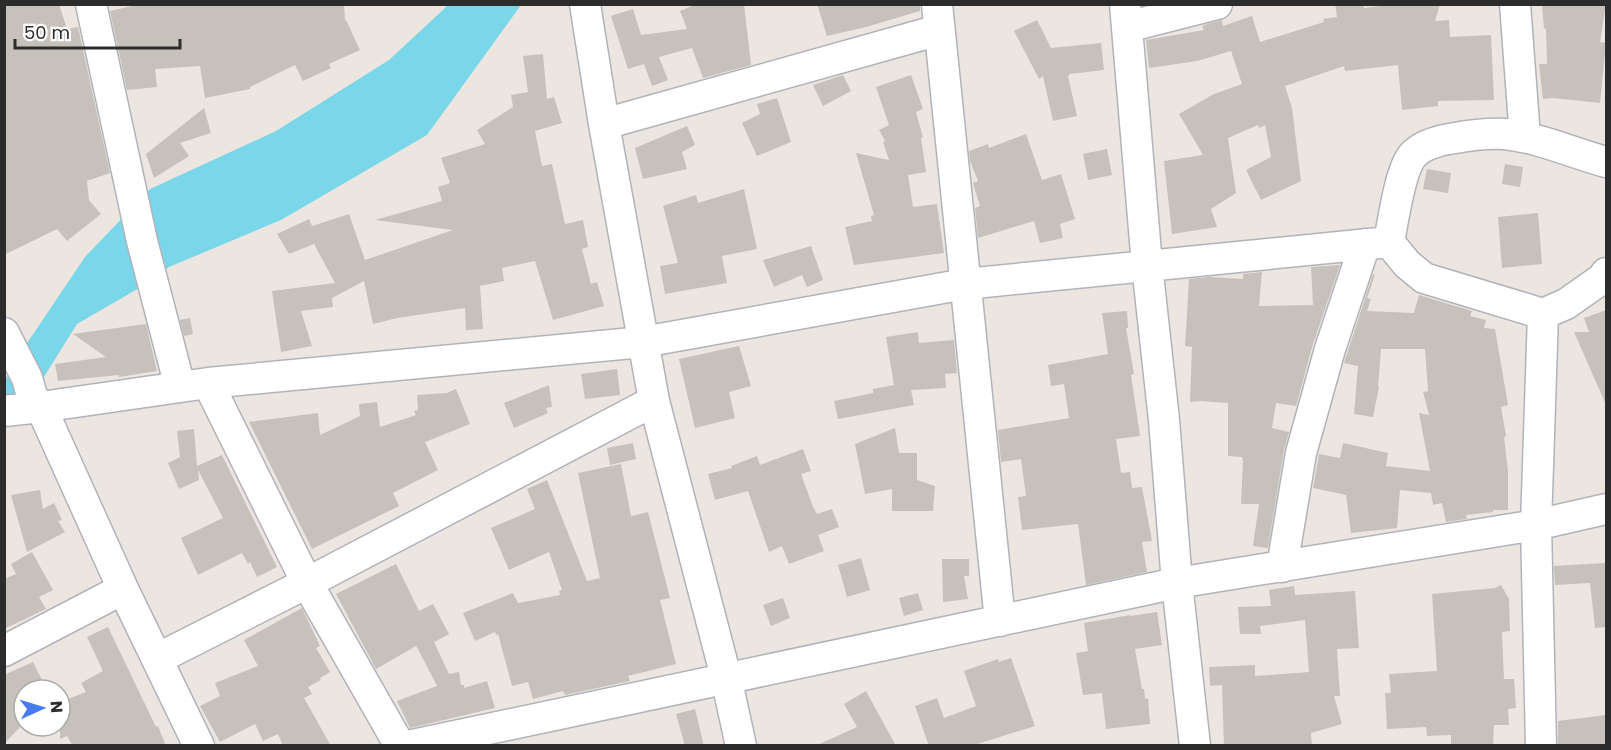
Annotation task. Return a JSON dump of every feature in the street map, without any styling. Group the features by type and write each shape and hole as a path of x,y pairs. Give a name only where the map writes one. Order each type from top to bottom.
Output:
{"street":[{"path":"91,4 142,241 194,385 400,746"},
{"path":"585,4 604,124 654,401 726,677 741,746"},
{"path":"1195,746 1177,583 1126,16 1217,4"},
{"path":"1515,4 1525,137"},
{"path":"604,124 938,17 1000,621"},
{"path":"1281,567 1301,453 1330,349 1377,243 1412,156 1425,146 1445,139 1494,134 1525,137 1606,162"},
{"path":"4,411 194,385 643,342 965,285 1377,243 1424,278 1543,314 1566,304 1603,278 1606,273"},
{"path":"1541,746 1536,525 1543,314"},
{"path":"4,333 27,378 32,396 41,407 123,589 199,746"},
{"path":"157,659 308,583 654,401"},
{"path":"408,746 1177,583 1536,525 1606,509"},
{"path":"4,651 123,589"}],"water":[{"path":"447,5 521,5 427,135 281,220 169,267 153,280 77,324 32,396 5,420 5,379 17,358 85,257 150,189 276,131 389,60"}],"building":[{"path":"4,4 59,4 67,29 78,27 110,173 87,181 89,200 101,214 67,241 57,229 4,255"},
{"path":"141,4 344,4 345,21 360,50 329,64 331,68 303,81 295,65 250,89 205,98 200,66 155,69 157,87 127,90 110,11"},
{"path":"697,4 744,4 751,65 703,78 692,48 659,57 668,80 652,86 644,64 628,69 611,16 633,9 641,35 687,29 680,11"},
{"path":"817,4 920,4 920,11 827,36"},
{"path":"1335,4 1363,4 1364,8 1396,4 1440,4 1435,21 1449,20 1450,37 1491,35 1494,100 1438,101 1438,106 1402,110 1398,65 1345,71 1344,66 1285,86 1292,108 1301,181 1261,200 1246,170 1271,157 1265,125 1259,128 1258,125 1228,138 1236,193 1211,209 1217,227 1172,234 1164,161 1203,155 1179,114 1214,94 1242,84 1231,51 1197,61 1149,68 1146,40 1204,30 1202,26 1222,20 1223,26 1252,16 1260,42 1324,22 1323,19 1337,17"},
{"path":"1606,4 1600,42 1606,43 1600,103 1543,99 1539,64 1547,64 1546,28 1544,29 1542,5"},
{"path":"1037,20 1051,48 1101,43 1104,70 1068,76 1077,116 1053,121 1043,76 1039,79 1014,31"},
{"path":"543,54 547,99 554,97 562,123 535,131 542,166 552,164 565,224 583,220 588,247 582,249 591,284 597,282 604,306 553,320 535,261 502,268 504,281 480,286 483,329 466,330 465,308 373,324 364,281 332,298 333,307 301,311 312,346 281,352 272,291 335,283 314,244 289,254 277,234 309,219 312,226 349,214 365,260 453,230 375,220 442,201 438,187 450,183 441,158 485,144 477,130 513,107 511,95 528,92 523,56"},
{"path":"843,75 851,91 823,106 813,85"},
{"path":"911,75 923,109 916,112 923,137 921,138 926,172 908,175 913,207 937,204 944,253 854,265 845,227 872,221 871,216 874,215 856,153 889,160 883,142 885,141 879,130 889,125 876,87"},
{"path":"777,98 791,142 757,156 742,123 760,114 757,104"},
{"path":"204,108 211,133 180,143 189,156 154,178 146,154"},
{"path":"687,126 695,145 682,152 687,169 643,179 635,148"},
{"path":"1026,134 1042,180 1061,174 1075,219 1060,224 1063,238 1040,243 1034,221 978,238 975,208 980,206 973,183 978,181 970,161 969,151 988,144 989,148"},
{"path":"1107,149 1112,175 1088,180 1083,154"},
{"path":"1505,164 1523,167 1520,187 1502,184"},
{"path":"1427,169 1451,173 1448,193 1423,189"},
{"path":"744,189 757,249 722,256 727,283 665,294 660,266 678,263 663,206 696,195 698,203"},
{"path":"1538,213 1542,264 1502,268 1498,217"},
{"path":"811,246 823,280 807,287 802,275 774,287 763,260"},
{"path":"1340,265 1313,344 1296,406 1276,403 1272,428 1289,432 1268,548 1253,546 1259,504 1241,504 1243,460 1242,457 1228,456 1228,403 1190,402 1192,347 1185,346 1189,279 1209,277 1243,279 1243,274 1262,272 1259,306 1313,305 1311,267"},
{"path":"1373,274 1375,275 1367,298 1371,299 1367,311 1414,313 1419,295 1472,311 1470,316 1486,320 1484,328 1495,329 1508,405 1501,407 1506,436 1504,437 1508,471 1508,510 1466,515 1467,519 1446,522 1442,503 1433,505 1431,493 1400,490 1397,528 1351,533 1346,495 1313,488 1319,454 1340,458 1343,443 1388,453 1386,466 1430,471 1419,413 1429,415 1423,392 1428,391 1425,349 1381,349 1379,387 1373,417 1354,414 1358,366 1344,363"},
{"path":"1606,310 1606,405 1574,332 1589,332 1584,318"},
{"path":"1127,311 1128,328 1126,328 1134,374 1131,375 1140,436 1116,439 1121,473 1130,472 1132,488 1142,487 1152,541 1142,542 1147,572 1086,585 1078,524 1022,530 1018,497 1026,496 1021,459 1001,462 998,430 1069,418 1064,384 1051,386 1048,365 1108,354 1102,313"},
{"path":"190,318 193,334 184,336 180,320"},
{"path":"146,324 157,371 119,377 119,375 58,381 55,364 106,357 73,334"},
{"path":"918,332 919,343 954,340 957,373 945,374 946,388 911,390 914,405 838,419 834,401 873,393 873,389 894,385 886,337"},
{"path":"739,346 751,386 729,392 735,418 695,428 679,359"},
{"path":"617,369 620,395 585,399 581,374"},
{"path":"549,385 552,407 546,408 548,413 514,428 504,403"},
{"path":"456,389 470,424 425,442 438,470 393,493 399,506 312,549 249,422 318,413 320,435 360,416 359,404 377,402 380,427 416,415 414,411 418,410 417,395 447,393"},
{"path":"895,428 899,453 917,453 917,480 935,486 933,511 892,511 892,489 865,494 855,444"},
{"path":"194,429 197,466 222,455 277,567 257,577 250,562 248,564 242,553 198,575 181,538 223,518 198,470 199,480 179,489 168,463 180,457 177,431"},
{"path":"633,443 636,459 610,465 607,448"},
{"path":"803,449 811,471 801,474 813,507 817,514 832,509 839,527 818,535 824,551 789,564 782,546 769,552 748,491 715,500 708,474 732,468 731,466 757,456 760,465"},
{"path":"621,464 631,516 648,512 670,598 660,600 676,664 628,676 630,681 565,695 563,691 533,699 528,682 512,686 498,634 496,635 495,632 475,641 463,613 513,593 518,603 560,595 559,591 562,590 549,552 509,570 491,528 535,509 527,489 547,480 587,581 600,578 578,473"},
{"path":"40,490 43,509 54,503 62,520 58,521 65,532 27,552 11,495"},
{"path":"32,552 53,590 39,597 46,609 4,629 4,579 16,574 11,564"},
{"path":"861,558 870,590 847,597 838,565"},
{"path":"942,559 969,559 969,576 964,576 968,599 943,602"},
{"path":"1605,563 1606,627 1595,628 1590,583 1555,585 1554,566"},
{"path":"396,564 419,611 433,604 449,634 434,642 449,674 459,672 461,685 464,685 464,688 487,681 495,708 410,728 397,701 437,686 419,651 416,646 376,669 336,594"},
{"path":"1501,585 1509,599 1510,631 1502,632 1504,679 1514,679 1516,708 1508,709 1509,725 1494,725 1493,746 1451,746 1451,735 1427,736 1426,727 1387,729 1385,693 1391,693 1389,674 1437,671 1432,594 1495,588"},
{"path":"1294,586 1295,595 1355,591 1359,648 1337,649 1340,696 1334,696 1342,724 1311,733 1312,746 1224,746 1222,685 1210,686 1209,667 1255,665 1255,676 1309,672 1305,620 1260,626 1261,634 1240,634 1238,607 1271,606 1269,590"},
{"path":"918,593 923,610 904,616 899,598"},
{"path":"783,598 790,618 771,626 763,605"},
{"path":"302,608 320,646 316,648 330,672 308,687 312,694 304,698 331,746 283,746 278,734 263,741 255,724 220,742 200,706 220,696 215,683 258,666 244,640"},
{"path":"1157,612 1162,645 1135,649 1142,689 1144,689 1145,699 1148,698 1150,724 1106,729 1102,693 1083,695 1076,653 1088,651 1084,623"},
{"path":"108,627 166,746 73,746 68,738 72,738 72,697 86,692 81,683 103,671 87,637"},
{"path":"1011,658 1035,726 971,746 929,746 915,706 937,698 944,718 976,706 964,671 998,659 999,662"},
{"path":"33,662 41,678 12,678 12,736 4,744 4,675"},
{"path":"866,691 896,746 815,746 857,727 844,704"},
{"path":"695,709 704,746 685,746 676,714"},
{"path":"1606,715 1606,746 1558,746 1558,721"}]}
